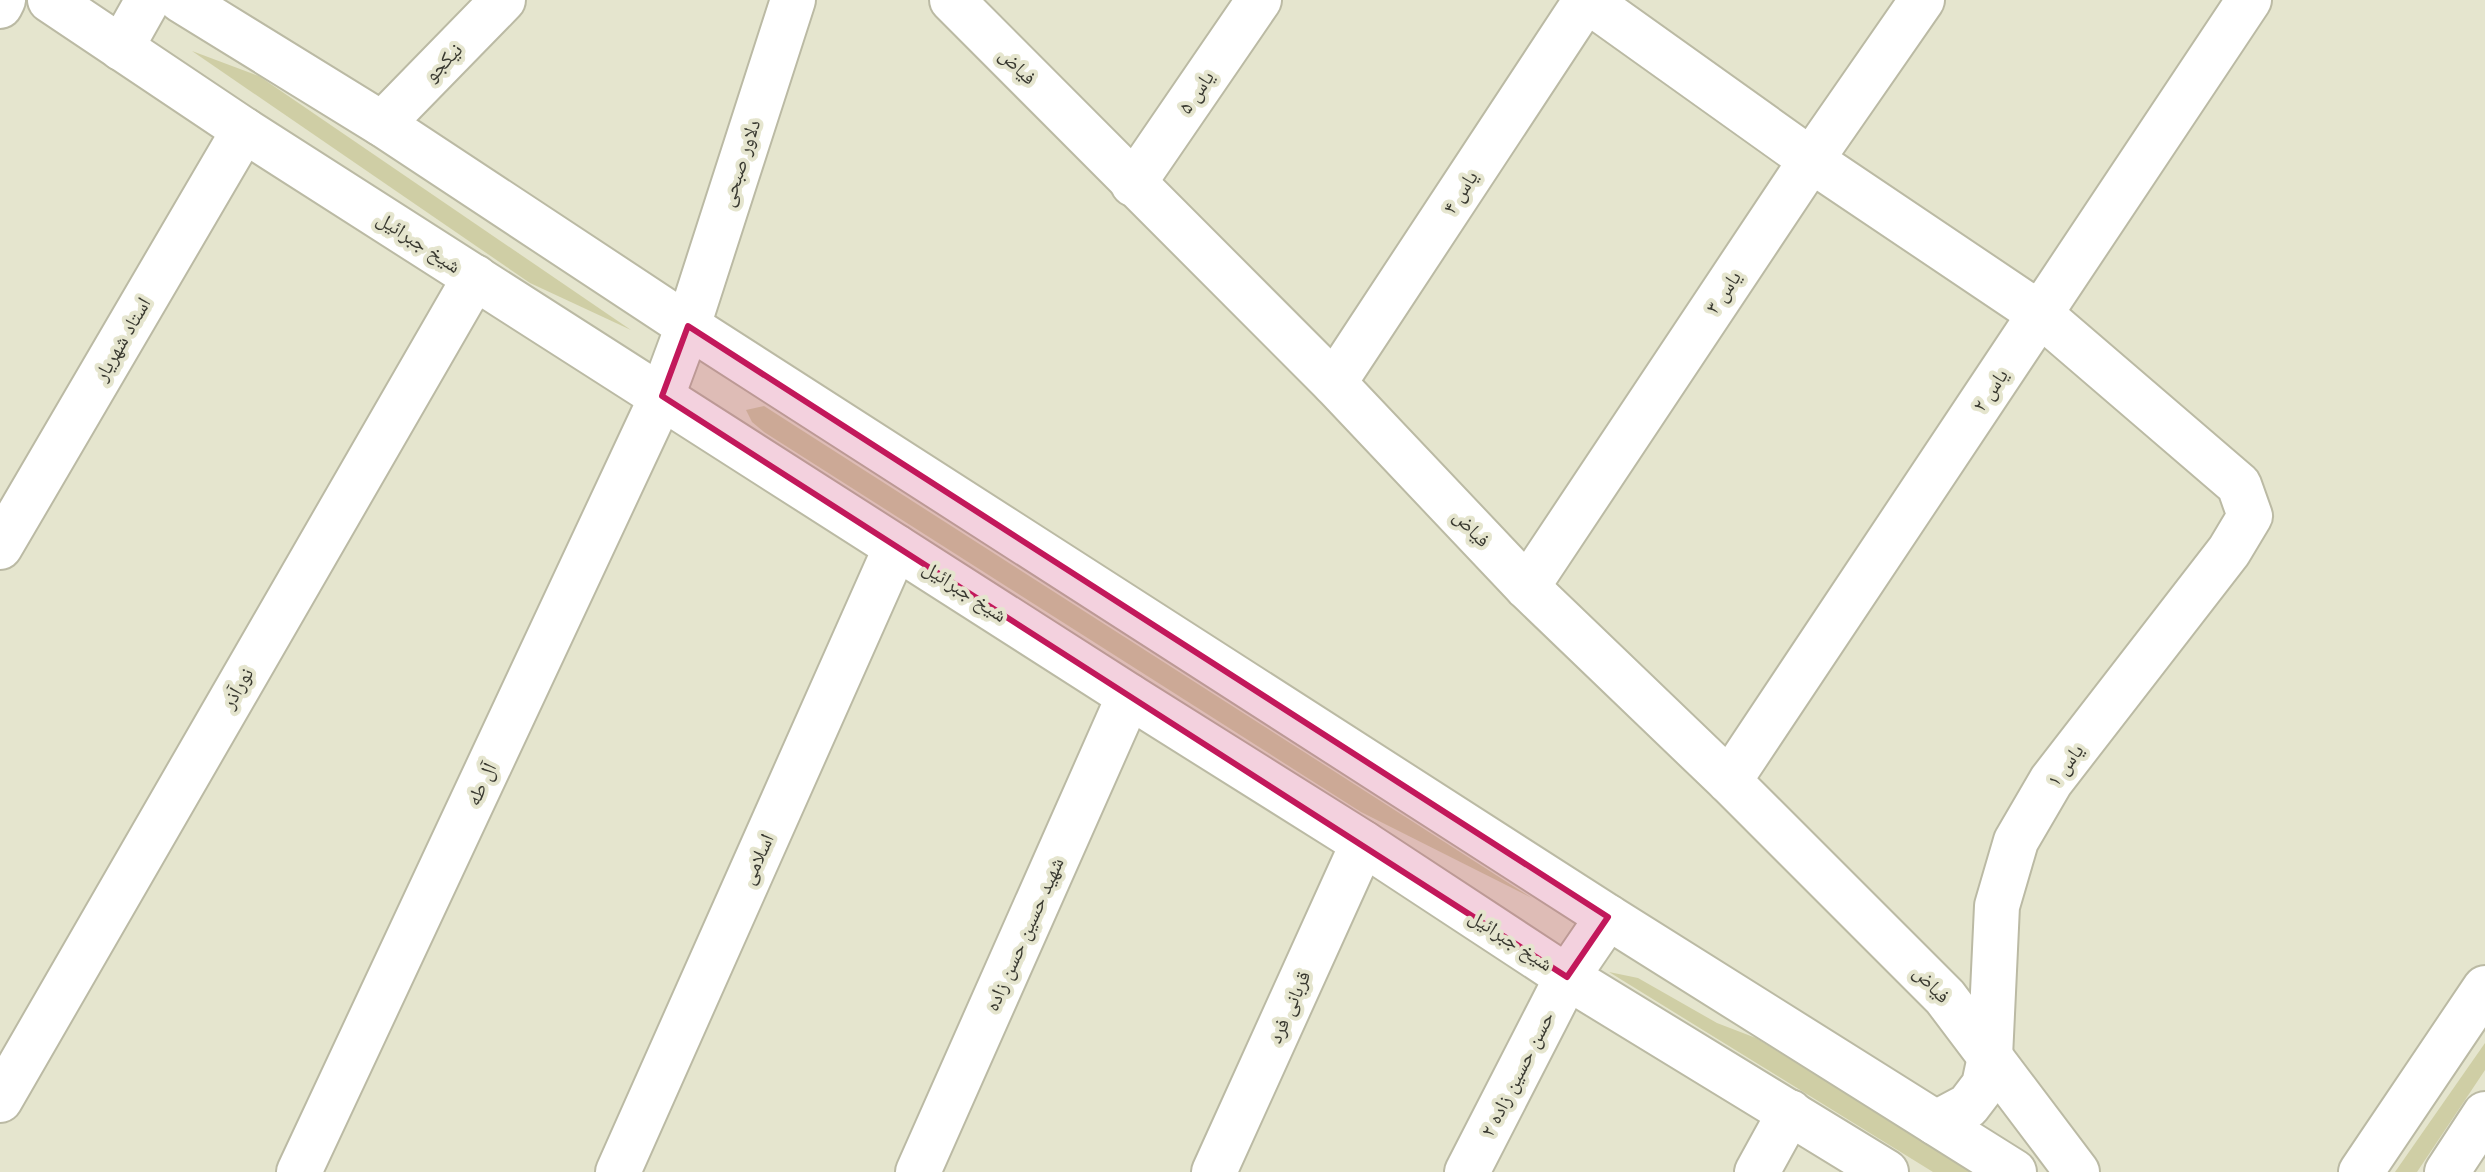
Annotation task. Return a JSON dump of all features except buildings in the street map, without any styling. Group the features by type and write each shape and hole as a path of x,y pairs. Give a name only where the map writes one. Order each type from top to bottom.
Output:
{"street":[{"path":"0,6 3,0"},
{"name":"شیخ جبرائیل","path":"50,0 244,130 1363,843 1567,977 1886,1172"},
{"path":"121,48 148,0"},
{"path":"181,0 382,124 688,326 1608,917 2014,1172"},
{"name":"نیکجو","path":"382,124 503,0"},
{"name":"دلاور صبحی","path":"662,396 688,326 793,0"},
{"name":"فیاض","path":"952,0 1334,383 1527,587 1729,781 1945,997 2077,1172"},
{"name":"یاس ۵","path":"1133,184 1259,0"},
{"path":"1587,0 1811,160 2040,314"},
{"name":"یاس ۴","path":"1334,383 1587,0"},
{"name":"یاس ۳","path":"1527,587 1811,160 1922,0"},
{"name":"یاس ۲","path":"1729,781 2249,0"},
{"name":"استاد شهریار","path":"0,547 244,130"},
{"name":"نورآذر","path":"0,1100 475,277"},
{"name":"یاس ۱","path":"1936,1123 1968,1106 1984,1085 1990,1057 1997,906 2016,841 2051,781 2229,551 2250,516 2239,485 2040,314"},
{"name":"آل طه","path":"299,1172 662,396"},
{"name":"اسلامی","path":"618,1172 896,547"},
{"name":"شهید حسین حسن زاده","path":"918,1172 1129,696"},
{"name":"قربانی فرد","path":"1214,1172 1363,843"},
{"name":"حسن حسین زاده ۲","path":"1467,1172 1567,977 1608,917"},
{"path":"2361,1172 2485,988"},
{"path":"1757,1172 1790,1112"},
{"path":"2447,1172 2485,1114"}],"highlighted area":[{"path":"688,326 1608,917 1567,977 662,396"}],"green space":[{"path":"192,51 259,76 631,330 530,283"},
{"path":"764,406 1532,898 1361,812 764,432 752,422 746,410"},
{"path":"1609,972 1638,978 1717,1023 1756,1038 1974,1172 1933,1172"},
{"path":"2485,1043 2485,1070 2417,1172 2395,1172"}]}
